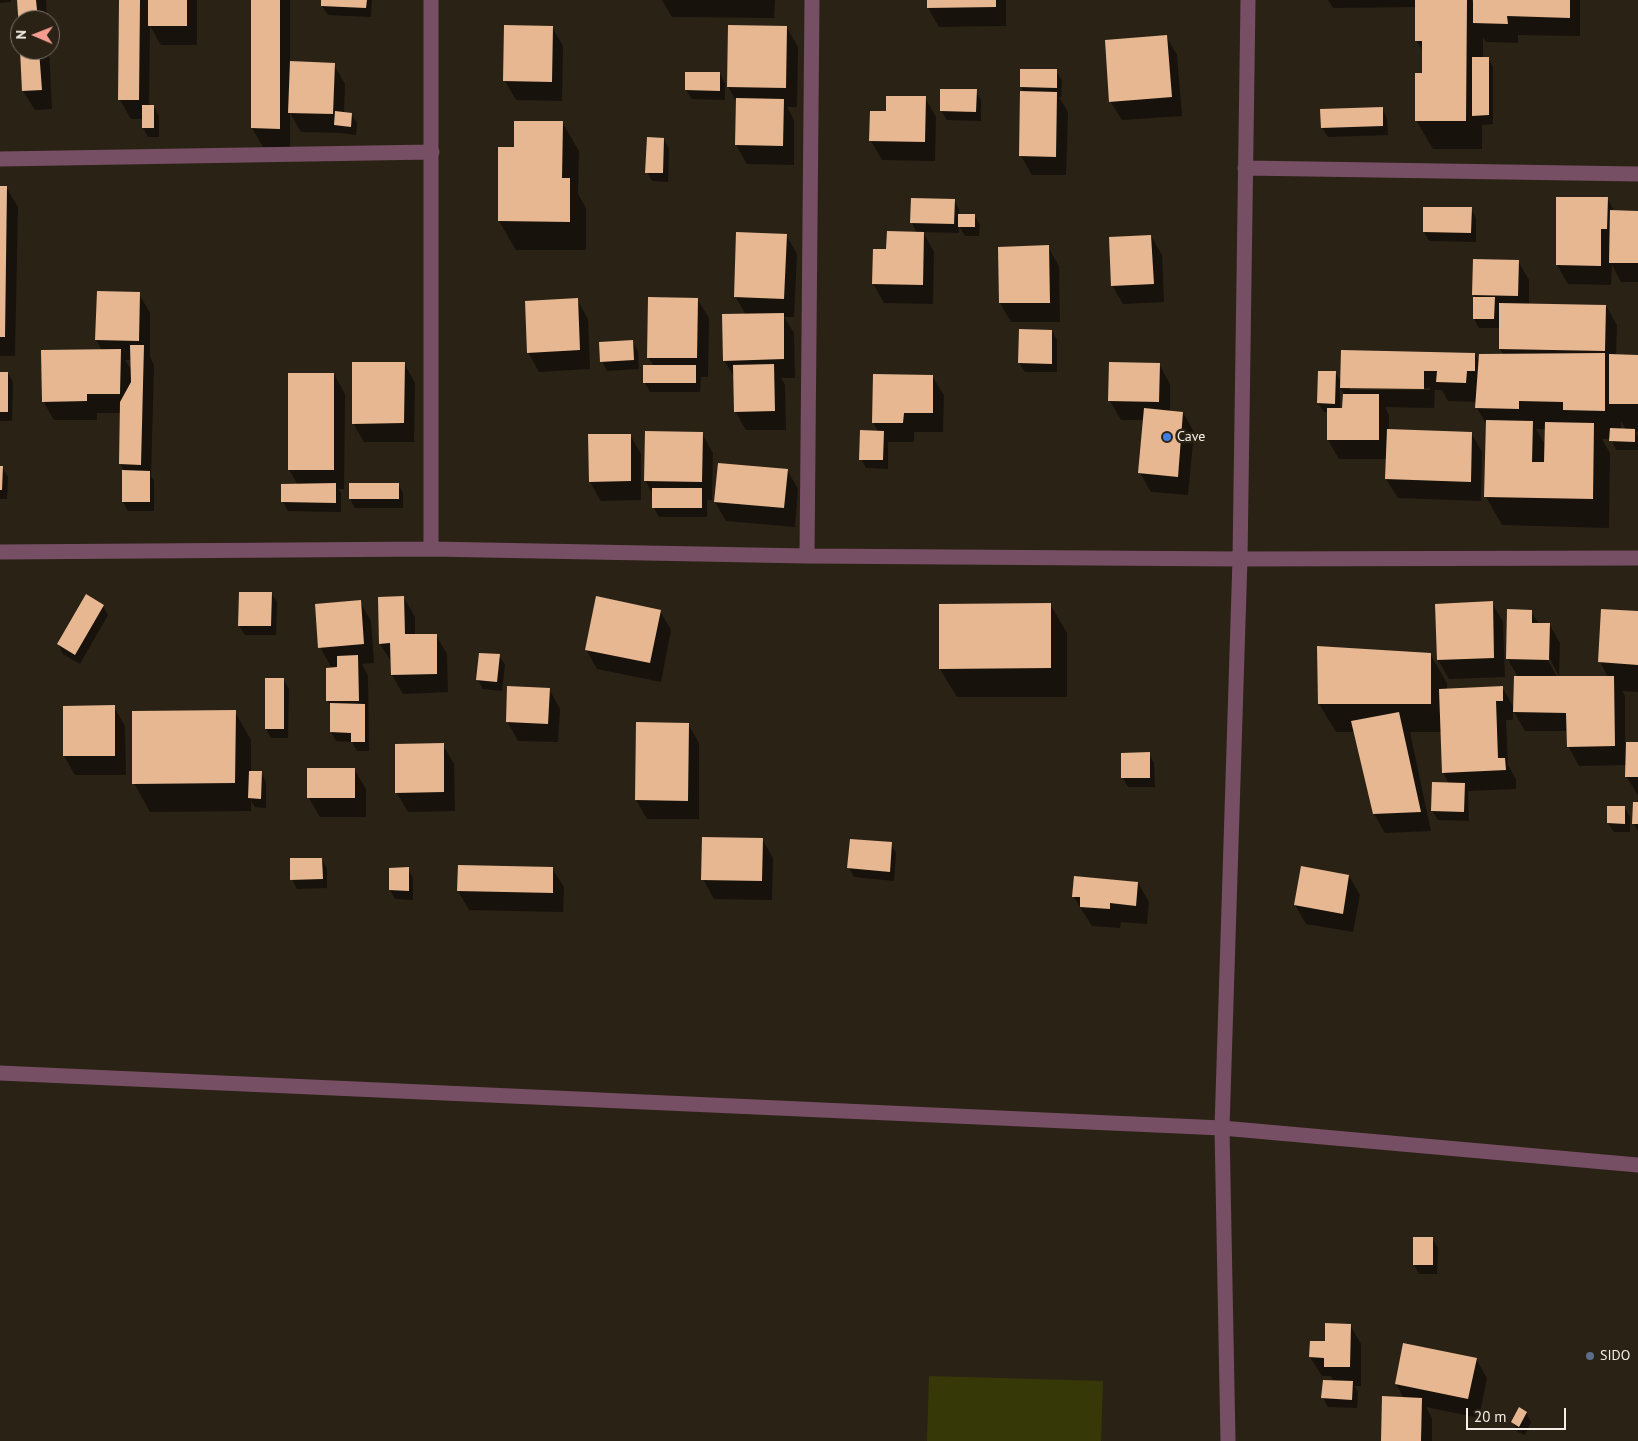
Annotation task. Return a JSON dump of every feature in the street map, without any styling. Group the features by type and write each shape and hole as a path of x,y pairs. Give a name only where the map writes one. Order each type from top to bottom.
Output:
{"street":[{"path":"431,0 431,549"},
{"path":"807,556 812,0"},
{"path":"1228,1441 1222,1128 1240,559 1248,0"},
{"path":"0,159 432,152"},
{"path":"1245,168 1638,174"},
{"path":"0,552 431,549 807,556 1240,559 1638,558"},
{"path":"0,1073 1222,1128 1638,1165"}],"shaded area":[{"path":"929,1376 1103,1381 1101,1441 927,1441"}],"building":[{"path":"17,0 36,0 37,10 18,10"},
{"path":"119,0 140,0 139,100 118,100"},
{"path":"148,0 187,0 187,26 148,26"},
{"path":"251,0 280,0 280,129 251,128"},
{"path":"321,0 367,0 366,8 321,6"},
{"path":"927,0 996,0 996,7 927,8"},
{"path":"1415,0 1467,0 1466,121 1415,121 1415,73 1422,73 1422,41 1415,41"},
{"path":"1473,0 1570,0 1570,18 1507,16 1508,24 1473,23"},
{"path":"504,25 553,26 552,82 503,81"},
{"path":"728,25 787,26 786,88 727,87"},
{"path":"1167,35 1172,97 1109,102 1105,40"},
{"path":"1472,57 1489,57 1489,115 1472,116"},
{"path":"20,60 40,60 42,90 22,91"},
{"path":"290,61 335,63 333,114 288,113"},
{"path":"1020,69 1057,69 1057,88 1020,87"},
{"path":"685,72 720,72 720,91 685,90"},
{"path":"940,89 977,89 976,112 940,111"},
{"path":"1020,91 1057,92 1056,157 1019,156"},
{"path":"886,96 926,96 925,142 869,141 870,111 886,111"},
{"path":"736,98 784,99 783,146 735,145"},
{"path":"142,105 154,105 154,128 142,128"},
{"path":"1383,107 1383,126 1321,128 1320,109"},
{"path":"335,111 352,113 351,127 334,125"},
{"path":"514,121 563,121 562,178 570,178 570,222 498,221 498,147 514,147"},
{"path":"647,137 664,138 663,173 645,173"},
{"path":"0,186 7,186 5,337 0,337"},
{"path":"1556,197 1608,197 1607,229 1601,229 1601,266 1556,265"},
{"path":"911,198 955,199 954,224 910,223"},
{"path":"1423,207 1472,207 1471,233 1423,232"},
{"path":"1610,210 1638,211 1638,263 1609,263"},
{"path":"958,214 975,214 975,227 958,227"},
{"path":"887,231 924,232 923,285 872,284 873,249 886,249"},
{"path":"736,232 787,234 784,299 734,297"},
{"path":"1151,235 1154,284 1111,286 1109,237"},
{"path":"1049,245 1050,303 999,303 998,247"},
{"path":"1473,259 1519,260 1518,296 1472,295"},
{"path":"97,291 140,292 139,341 95,340"},
{"path":"648,297 698,298 697,358 647,358"},
{"path":"1473,297 1495,297 1494,319 1473,319"},
{"path":"578,298 580,350 527,353 525,301"},
{"path":"1499,303 1606,305 1605,351 1499,349"},
{"path":"784,313 784,359 723,361 722,314"},
{"path":"1019,329 1052,330 1052,364 1018,363"},
{"path":"633,340 634,360 600,362 599,342"},
{"path":"130,345 144,345 141,465 119,464 120,402 131,382"},
{"path":"121,349 120,394 87,394 87,401 42,402 41,350"},
{"path":"1341,350 1475,353 1475,371 1467,371 1466,383 1436,382 1437,371 1424,371 1424,389 1340,388"},
{"path":"1605,353 1605,411 1563,410 1563,402 1519,401 1519,409 1475,408 1479,354"},
{"path":"1609,354 1638,355 1638,404 1609,404"},
{"path":"352,362 405,362 404,423 352,424"},
{"path":"1109,362 1160,363 1159,402 1108,401"},
{"path":"774,364 775,411 734,412 733,365"},
{"path":"643,365 696,365 696,383 643,383"},
{"path":"1318,371 1336,371 1335,404 1317,403"},
{"path":"0,372 8,372 8,412 0,412"},
{"path":"288,373 334,373 334,470 288,470"},
{"path":"873,374 933,375 933,413 904,413 903,423 872,423"},
{"path":"1343,394 1379,394 1379,440 1327,440 1327,408 1342,408"},
{"path":"1144,408 1183,412 1178,477 1138,473"},
{"path":"1486,420 1533,421 1532,462 1544,462 1545,422 1594,423 1593,499 1484,497"},
{"path":"1610,428 1635,429 1635,442 1609,441"},
{"path":"1387,429 1472,432 1471,482 1385,479"},
{"path":"860,430 884,431 883,460 859,460"},
{"path":"645,431 703,432 702,482 644,481"},
{"path":"588,434 631,434 631,481 589,482"},
{"path":"718,463 788,469 784,508 714,502"},
{"path":"0,466 3,466 2,490 0,490"},
{"path":"122,470 150,471 150,502 122,502"},
{"path":"336,483 336,503 281,502 281,484"},
{"path":"349,483 399,483 399,499 349,499"},
{"path":"652,488 702,488 702,508 652,508"},
{"path":"239,592 272,592 271,626 238,626"},
{"path":"86,594 104,605 75,655 57,644"},
{"path":"404,596 405,634 437,634 437,674 391,675 390,643 379,644 378,597"},
{"path":"596,596 661,610 650,663 585,650"},
{"path":"361,600 364,644 318,648 315,604"},
{"path":"1493,601 1494,658 1437,660 1435,604"},
{"path":"1051,603 1051,668 939,669 939,604"},
{"path":"1507,609 1532,610 1532,623 1550,623 1549,660 1506,659"},
{"path":"1601,609 1638,611 1638,665 1598,662"},
{"path":"1317,646 1431,653 1431,704 1318,704"},
{"path":"479,653 500,654 497,682 476,680"},
{"path":"358,655 359,701 326,701 326,668 337,667 337,656"},
{"path":"1514,676 1614,676 1615,746 1567,747 1566,713 1513,712"},
{"path":"265,678 284,678 284,729 265,729"},
{"path":"507,686 550,688 548,724 506,722"},
{"path":"1503,686 1503,701 1496,701 1498,758 1505,758 1506,770 1442,773 1439,689"},
{"path":"330,703 365,704 365,742 351,742 351,733 330,732"},
{"path":"115,705 115,756 63,756 63,706"},
{"path":"236,710 235,783 132,784 132,711"},
{"path":"1399,712 1421,812 1373,814 1351,721"},
{"path":"636,722 689,723 688,801 635,800"},
{"path":"1626,742 1638,742 1638,777 1625,777"},
{"path":"444,743 444,792 395,793 395,744"},
{"path":"1150,752 1150,778 1121,778 1121,753"},
{"path":"307,768 355,768 355,798 307,798"},
{"path":"249,771 262,771 261,799 248,798"},
{"path":"1432,782 1465,783 1464,812 1431,811"},
{"path":"1633,802 1638,802 1638,824 1632,824"},
{"path":"1607,806 1625,806 1625,824 1607,823"},
{"path":"702,837 763,838 762,881 701,880"},
{"path":"850,839 892,842 890,872 847,868"},
{"path":"290,858 322,858 323,879 290,880"},
{"path":"458,865 553,867 553,893 457,891"},
{"path":"1301,866 1349,875 1343,914 1294,905"},
{"path":"409,867 409,891 389,890 389,868"},
{"path":"1074,876 1138,882 1136,906 1110,903 1110,909 1080,907 1080,897 1072,897"},
{"path":"1413,1237 1433,1237 1433,1265 1413,1265"},
{"path":"1325,1323 1351,1324 1350,1367 1324,1367 1324,1358 1309,1357 1310,1341 1325,1341"},
{"path":"1403,1343 1477,1358 1468,1399 1395,1384"},
{"path":"1323,1380 1353,1381 1352,1400 1321,1398"},
{"path":"1382,1396 1422,1398 1421,1441 1381,1441"},
{"path":"1519,1407 1527,1412 1519,1427 1511,1422"}],"place":[{"name":"Cave","path":"1167,437"},
{"name":"SIDO","path":"1590,1356"}]}
